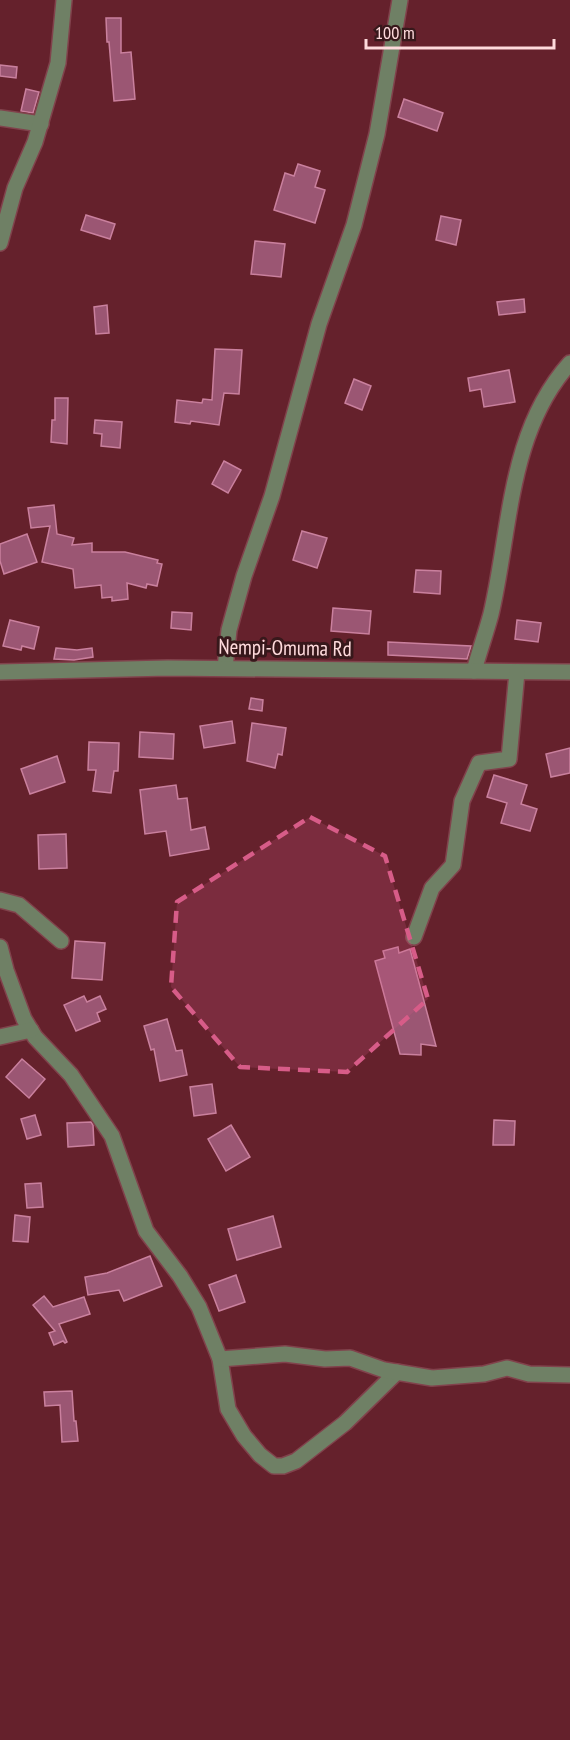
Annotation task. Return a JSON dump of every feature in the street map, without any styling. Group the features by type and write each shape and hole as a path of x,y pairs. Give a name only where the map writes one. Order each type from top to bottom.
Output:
{"street":[{"path":"0,243 15,188 35,142 58,63 64,0"},
{"path":"225,668 229,630 244,576 272,496 319,324 357,214 377,134 400,0"},
{"path":"0,118 41,124"},
{"path":"474,671 491,614 517,467 541,405 557,378 570,363"},
{"name":"Nempi-Omuma Rd","path":"0,672 225,668 570,672"},
{"path":"414,937 432,888 453,865 462,801 479,763 509,759 517,672"},
{"path":"0,900 18,905 61,941"},
{"path":"0,947 9,980 24,1019 71,1075 104,1121 120,1153 146,1231 180,1276 199,1307 220,1359 228,1408 244,1436 260,1455 273,1466 283,1467 296,1461 345,1423 397,1372"},
{"path":"0,1037 31,1030"},
{"path":"220,1359 285,1354 325,1359 350,1358 384,1370 432,1378 484,1374 507,1368 529,1374 570,1375"}],"highlighted area":[{"path":"310,817 385,856 428,999 347,1072 240,1067 171,987 177,902"}],"building":[{"path":"106,18 121,18 121,53 131,52 135,99 114,101"},
{"path":"0,65 17,67 16,78 0,76"},
{"path":"26,89 39,92 33,113 21,111"},
{"path":"404,99 443,113 437,131 398,117"},
{"path":"298,164 320,171 315,187 325,190 315,223 274,210 285,173 294,176"},
{"path":"86,215 115,224 110,239 81,230"},
{"path":"441,216 461,220 456,245 436,240"},
{"path":"255,241 285,244 281,277 251,274"},
{"path":"524,299 525,312 499,315 497,302"},
{"path":"107,305 109,333 96,334 94,307"},
{"path":"215,349 242,350 239,394 224,393 219,425 191,421 190,424 175,422 177,400 202,403 203,399 212,400"},
{"path":"509,370 515,402 484,407 481,389 470,391 468,378"},
{"path":"354,379 371,386 362,410 345,403"},
{"path":"55,398 68,398 67,444 51,442 52,420 55,420"},
{"path":"95,420 122,422 120,448 101,446 102,434 94,433"},
{"path":"224,461 241,470 228,493 212,484"},
{"path":"54,505 57,534 74,538 72,545 92,543 92,552 125,552 158,560 157,563 162,564 157,586 147,584 146,588 127,583 128,599 112,601 112,597 102,598 101,585 75,588 73,569 42,562 50,526 31,528 28,508"},
{"path":"302,531 327,538 317,568 293,560"},
{"path":"27,534 37,562 4,574 0,561 0,544"},
{"path":"416,570 441,571 440,594 414,592"},
{"path":"333,608 371,611 369,634 331,631"},
{"path":"172,612 192,613 191,630 171,628"},
{"path":"10,620 39,627 34,649 22,646 21,650 3,646"},
{"path":"517,620 541,623 538,642 515,639"},
{"path":"388,642 471,646 467,659 388,655"},
{"path":"56,648 77,650 92,648 93,657 74,660 54,659"},
{"path":"251,698 263,700 262,711 249,709"},
{"path":"232,721 235,743 204,748 200,726"},
{"path":"252,723 286,728 282,755 278,754 275,768 247,761"},
{"path":"140,732 174,734 173,759 139,757"},
{"path":"89,742 119,743 118,771 114,771 111,793 93,791 96,770 88,770"},
{"path":"570,748 570,773 551,777 546,754"},
{"path":"57,756 65,782 30,794 21,769"},
{"path":"494,775 527,785 521,804 537,809 530,831 501,823 507,803 487,797"},
{"path":"176,785 178,799 187,798 191,830 205,827 209,849 170,856 166,831 145,834 140,790"},
{"path":"66,834 67,868 39,869 38,835"},
{"path":"75,941 105,943 102,980 72,978"},
{"path":"398,947 399,953 410,949 436,1046 421,1044 421,1055 400,1054 375,961 385,958 383,951"},
{"path":"84,996 87,1002 100,996 106,1009 97,1013 100,1021 76,1031 64,1005"},
{"path":"167,1019 176,1051 182,1050 187,1075 160,1081 154,1049 151,1050 144,1026"},
{"path":"22,1059 45,1079 29,1098 6,1077"},
{"path":"212,1084 216,1113 194,1116 190,1087"},
{"path":"35,1115 41,1135 27,1139 21,1119"},
{"path":"494,1120 515,1121 514,1145 493,1145"},
{"path":"91,1122 94,1145 68,1147 67,1123"},
{"path":"231,1125 250,1157 226,1171 208,1139"},
{"path":"41,1183 43,1207 27,1208 25,1184"},
{"path":"15,1215 30,1217 28,1242 13,1241"},
{"path":"273,1216 281,1247 237,1260 228,1229"},
{"path":"150,1256 162,1286 124,1301 119,1290 88,1295 85,1277 107,1273"},
{"path":"236,1275 245,1302 219,1311 209,1285"},
{"path":"44,1296 53,1307 84,1297 90,1314 59,1324 67,1342 65,1343 63,1341 54,1345 49,1333 55,1331 33,1305"},
{"path":"72,1391 78,1441 62,1442 60,1405 45,1406 44,1392"}]}
